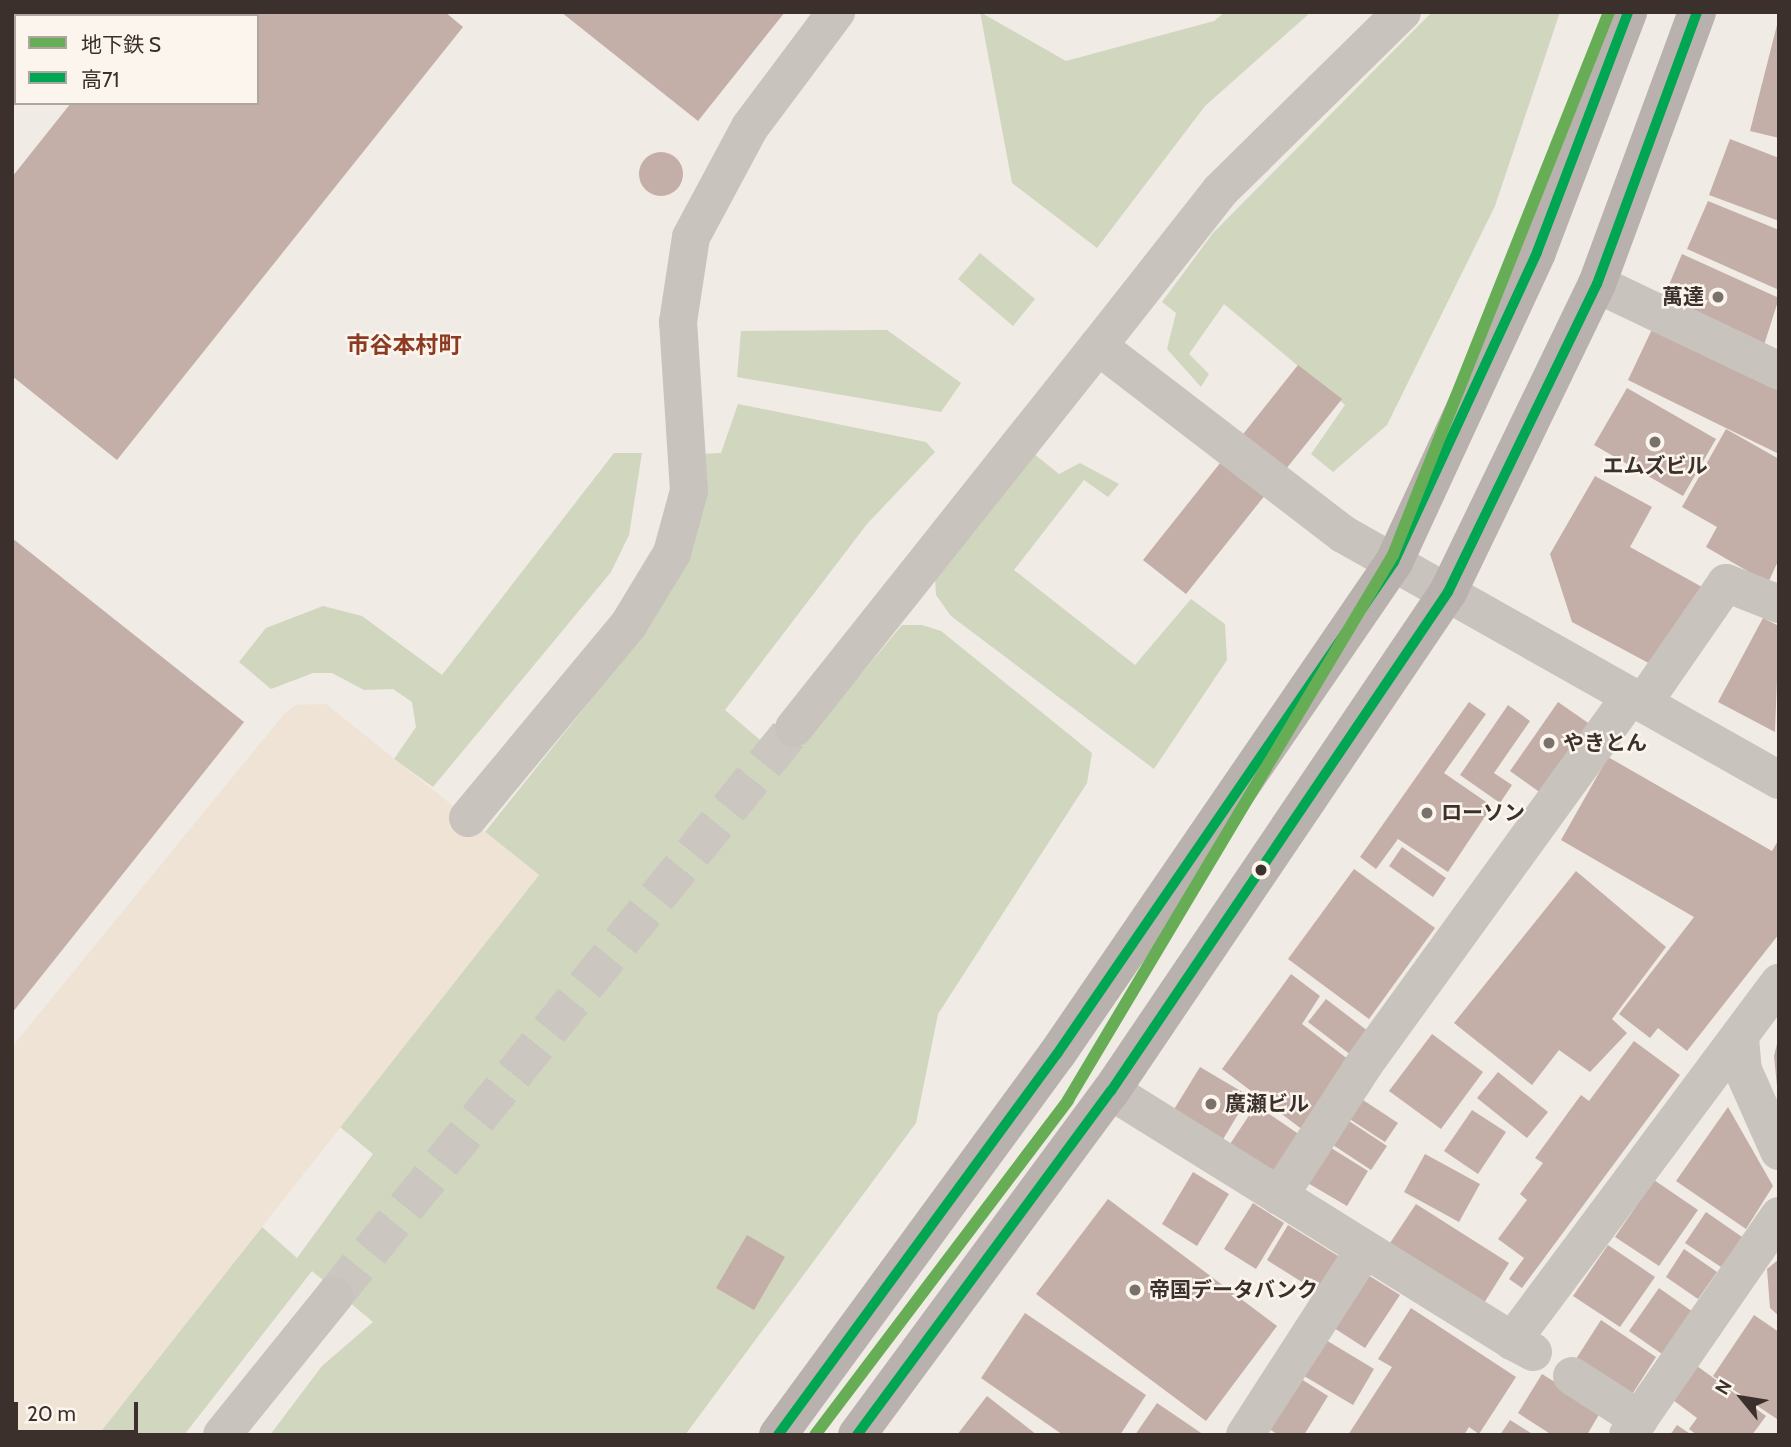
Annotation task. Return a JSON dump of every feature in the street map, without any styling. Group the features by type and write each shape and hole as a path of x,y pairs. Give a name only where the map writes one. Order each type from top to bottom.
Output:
{"main road":[{"path":"778,1435 1058,1054 1394,562 1536,252 1628,12"},
{"path":"857,1435 1111,1091 1448,592 1597,284 1698,12"}],"street":[{"path":"468,818 629,624 672,553 689,491 678,322 691,237 750,127 836,12"},
{"path":"794,728 1220,191 1402,12"},
{"path":"1597,284 1779,371"},
{"path":"1098,346 1343,534 1779,780"},
{"path":"1279,1196 1365,1063 1727,583 1779,604"},
{"path":"1111,1091 1523,1347 1779,983"},
{"path":"1740,1038 1743,1070 1779,1151"},
{"path":"1572,1376 1633,1427 1779,1216"},
{"path":"1245,1435 1364,1250"},
{"path":"222,1435 334,1296"}],"green space":[{"path":"980,12 1066,61 1214,21 1225,12 1311,12 1205,106 1097,248 1012,183"},
{"path":"1432,12 1560,12 1495,206 1387,425 1333,472 1311,454 1345,405 1224,304 1189,354 1209,374 1201,387 1167,349 1176,313 1162,302 1213,233"},
{"path":"980,253 1035,299 1013,326 958,279"},
{"path":"887,330 961,383 941,412 737,377 741,331"},
{"path":"738,404 926,442 935,452 867,524 725,710 787,763 902,625 922,625 941,631 1092,753 1087,783 938,1014 916,1123 685,1435 270,1435 322,1366 373,1322 312,1271 184,1435 98,1435 262,1227 297,1258 373,1154 340,1127 539,875 485,832 633,647 700,454 721,453"},
{"path":"614,453 642,453 629,535 611,572 433,787 394,759 416,727 412,702 393,689 364,690 332,673 313,673 271,689 239,662 266,628 323,606 362,616 442,675"},
{"path":"1033,453 1059,474 1080,463 1119,484 1108,497 1084,480 1014,570 1135,665 1191,599 1225,624 1227,660 1154,769 951,616 936,595 935,578"}],"shaded area":[{"path":"326,704 539,875 98,1435 12,1435 12,1047 284,714 296,705"}],"building":[{"path":"143,12 445,12 463,27 117,460 12,376 12,177 69,105 259,105 259,14"},
{"path":"561,12 785,12 698,121"},
{"path":"1779,21 1779,138 1750,131"},
{"path":"1730,139 1779,158 1779,221 1709,195"},
{"path":"661,152 670,153 677,158 682,165 682,183 677,190 670,195 661,196 652,195 645,190 640,183 639,174 640,165 645,158 652,153"},
{"path":"1708,201 1779,230 1779,290 1687,249"},
{"path":"1682,254 1779,298 1764,345 1663,299"},
{"path":"1655,323 1779,384 1779,454 1628,380"},
{"path":"1298,365 1342,399 1186,594 1143,560"},
{"name":"エムズビル","path":"1627,388 1716,439 1683,496 1594,445"},
{"path":"1726,429 1779,459 1779,559 1768,583 1706,547 1717,527 1682,507"},
{"path":"1595,476 1652,507 1630,547 1702,587 1656,667 1572,622 1550,554"},
{"path":"12,538 244,722 12,1013"},
{"path":"1763,618 1779,626 1775,732 1718,702"},
{"path":"1469,702 1486,714 1444,773 1492,806 1448,872 1398,839 1376,869 1360,857"},
{"path":"1558,702 1594,727 1545,796 1510,771"},
{"path":"1508,705 1530,721 1494,773 1512,785 1500,803 1460,775"},
{"path":"1608,757 1772,851 1779,839 1779,934 1687,1051 1658,1028 1650,1038 1619,1014 1694,917 1561,840"},
{"path":"1402,847 1446,878 1433,897 1389,866"},
{"path":"1354,869 1435,928 1369,1019 1288,959"},
{"path":"1576,871 1666,947 1612,1019 1627,1033 1590,1072 1559,1050 1532,1085 1454,1023"},
{"path":"1291,974 1320,996 1302,1024 1353,1063 1303,1130 1222,1069"},
{"path":"1326,999 1373,1035 1355,1058 1308,1022"},
{"path":"1432,1034 1483,1072 1441,1129 1389,1091"},
{"path":"1778,1040 1779,1085 1777,1086 1774,1056"},
{"path":"1634,1041 1680,1075 1522,1288 1509,1279 1524,1258 1498,1239 1527,1200 1520,1194 1543,1163 1535,1158 1581,1095 1589,1101"},
{"name":"廣瀬ビル","path":"1200,1067 1249,1096 1222,1141 1173,1111"},
{"path":"1498,1072 1548,1112 1527,1138 1477,1098"},
{"path":"1360,1098 1398,1123 1385,1142 1348,1118"},
{"path":"1256,1105 1300,1135 1274,1174 1230,1144"},
{"path":"1728,1107 1773,1186 1746,1229 1676,1181"},
{"path":"1472,1110 1506,1132 1478,1174 1444,1151"},
{"path":"1346,1119 1387,1146 1371,1170 1330,1143"},
{"path":"1328,1146 1368,1171 1347,1206 1306,1182"},
{"path":"1425,1154 1480,1184 1459,1222 1404,1192"},
{"path":"1193,1172 1229,1194 1197,1246 1162,1224"},
{"path":"1654,1180 1698,1210 1659,1266 1615,1237"},
{"path":"1108,1199 1277,1326 1206,1421 1036,1294"},
{"path":"1253,1203 1284,1223 1256,1269 1224,1249"},
{"path":"1416,1204 1509,1263 1484,1303 1390,1243"},
{"path":"1706,1212 1745,1239 1724,1269 1685,1243"},
{"path":"1288,1225 1343,1259 1321,1294 1267,1260"},
{"path":"747,1235 785,1257 754,1310 716,1288"},
{"path":"1608,1245 1655,1277 1620,1327 1573,1296"},
{"path":"1684,1249 1717,1272 1698,1299 1666,1277"},
{"path":"1779,1259 1779,1316 1770,1308 1767,1269"},
{"path":"1368,1275 1400,1295 1365,1348 1334,1328"},
{"path":"1659,1288 1693,1312 1662,1354 1629,1331"},
{"path":"1411,1308 1516,1377 1479,1434 1469,1427 1464,1435 1348,1435 1392,1367 1378,1359"},
{"path":"1025,1313 1146,1395 1120,1435 1063,1435 981,1378"},
{"path":"1754,1315 1779,1332 1777,1419 1713,1376"},
{"path":"1601,1320 1656,1357 1631,1396 1576,1359"},
{"path":"1316,1334 1374,1369 1353,1405 1294,1370"},
{"path":"1697,1366 1766,1416 1752,1435 1697,1435 1689,1429 1697,1418 1673,1400"},
{"path":"1542,1374 1601,1411 1587,1435 1552,1435 1518,1413"},
{"path":"1298,1377 1328,1396 1304,1435 1279,1435 1267,1428"},
{"path":"987,1396 1037,1435 957,1435"},
{"path":"1157,1403 1204,1435 1135,1435"},
{"path":"1510,1420 1534,1435 1500,1435"},
{"path":"1677,1425 1692,1435 1670,1435"}],"tunnel":[{"path":"334,1296 794,728"}],"metro line":[{"name":"S","path":"815,1435 1068,1100 1393,555 1609,12"}],"transit line":[{"name":"高71","path":"778,1435 1057,1054 1394,562 1537,252 1628,12"},
{"name":"高71","path":"857,1435 1111,1091 1448,592 1597,284 1697,12"}],"place":[{"name":"萬達","path":"1718,297"},
{"name":"エムズビル","path":"1655,442"},
{"name":"やきとん","path":"1549,743"},
{"name":"ローソン","path":"1427,813"},
{"name":"廣瀬ビル","path":"1211,1104"},
{"name":"帝国データバンク","path":"1135,1290"}],"district":[{"name":"市谷本村町","path":"404,345"}]}
